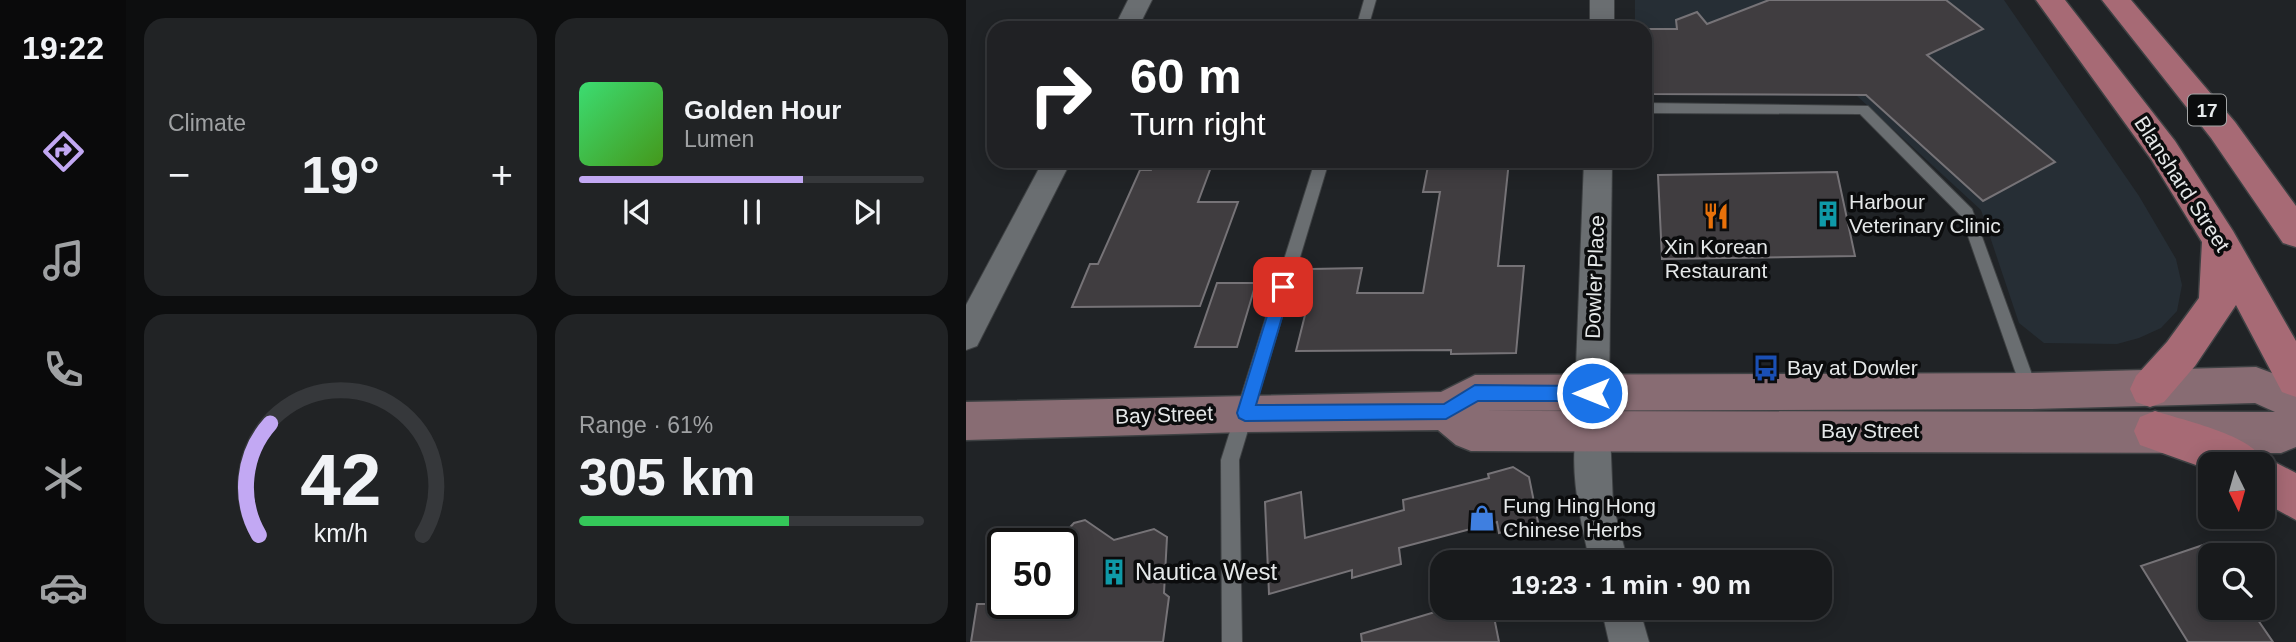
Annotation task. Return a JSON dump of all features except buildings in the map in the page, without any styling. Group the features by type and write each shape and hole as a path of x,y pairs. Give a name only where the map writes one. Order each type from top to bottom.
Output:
{"main road":[{"name":"Blanshard Street","path":"2050,0 2163,150 2220,241 2296,379"},
{"name":"17","path":"2116,0 2223,130 2295,229"},
{"path":"2150,388 2181,354 2218,302 2220,241"},
{"name":"Bay Street","path":"966,421 1245,413 1446,411 1471,430 1592,412 2030,391 2256,385 2296,401"},
{"name":"Bay Street","path":"1592,412 2281,433 2296,420"},
{"path":"2155,431 2217,452"},
{"path":"2275,485 2296,498"}],"street":[{"path":"1130,21 1140,0"},
{"path":"1602,0 1602,21"},
{"path":"966,336 1052,168"},
{"name":"Dowler Place","path":"1598,168 1592,412 1594,505 1606,550"},
{"path":"1623,620 1629,642"}],"lane":[{"path":"1364,21 1370,0"},
{"path":"1652,108 1863,109 1967,214 2030,391"},
{"path":"1232,642 1230,460 1320,168"}],"shaded area":[{"path":"1635,0 2004,0 2139,196 2176,259 2182,285 2177,311 2161,328 2117,344 2044,343 2019,323 1981,210 1857,96 1652,95 1652,21 1635,21"}],"place":[{"name":"Harbour Veterinary Clinic","path":"1828,214"},
{"name":"Xin Korean Restaurant","path":"1716,216"},
{"name":"Bay at Dowler","path":"1766,368"},
{"name":"Fung Hing Hong Chinese Herbs","path":"1482,518"},
{"name":"Nautica West","path":"1114,572"}],"route":[{"path":"1283,287 1245,413 1446,411 1475,393 1592,393"}]}
